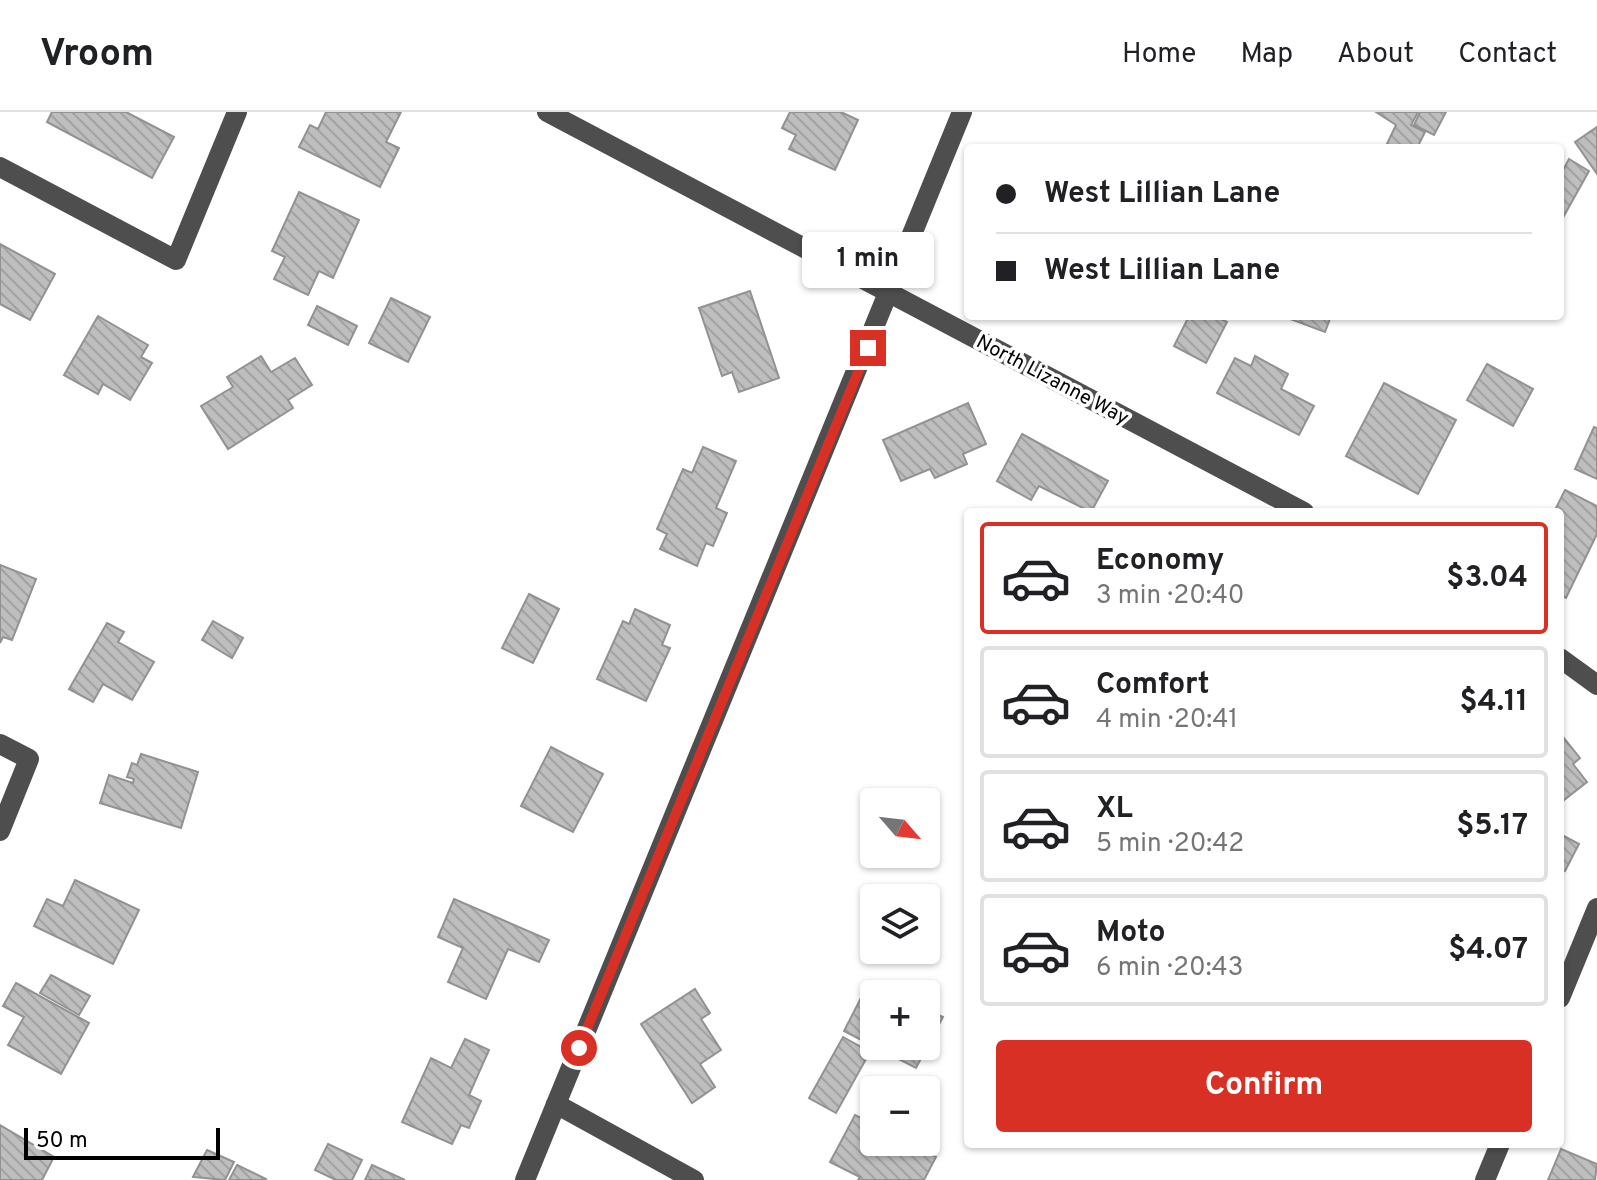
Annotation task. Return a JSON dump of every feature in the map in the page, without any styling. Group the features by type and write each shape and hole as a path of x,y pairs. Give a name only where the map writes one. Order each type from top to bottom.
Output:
{"street":[{"path":"0,167 176,260 237,112"},
{"name":"North Lizanne Way","path":"547,112 1296,508"},
{"path":"525,1180 891,292 962,112"},
{"path":"1564,661 1597,685"},
{"path":"0,744 29,759 0,831"},
{"path":"1564,988 1597,908"},
{"path":"556,1104 694,1180"},
{"path":"1485,1180 1498,1148"}],"building":[{"path":"52,112 126,112 174,137 152,178 47,122"},
{"path":"326,112 401,112 386,142 399,148 380,187 299,147 310,125 318,129"},
{"path":"790,112 841,112 858,120 835,170 789,149 796,135 782,128"},
{"path":"1376,112 1418,112 1411,125 1425,132 1419,144 1387,144 1396,125"},
{"path":"1420,112 1446,112 1434,135 1414,125"},
{"path":"1597,127 1597,174 1575,142"},
{"path":"1569,159 1589,171 1564,216 1564,168"},
{"path":"299,192 359,220 333,278 319,271 308,295 274,279 285,257 272,251"},
{"path":"0,244 55,274 30,320 0,304"},
{"path":"750,291 779,378 739,392 732,372 722,376 699,308"},
{"path":"391,298 430,317 408,362 369,343"},
{"path":"317,306 357,326 348,345 308,325"},
{"path":"98,316 148,345 141,357 152,363 130,400 103,384 98,394 64,375"},
{"path":"1187,320 1227,322 1206,363 1174,346"},
{"path":"1293,320 1330,320 1325,332"},
{"path":"261,356 271,372 295,358 312,385 288,400 293,408 228,449 201,406 233,387 227,377"},
{"path":"1255,356 1288,374 1281,389 1314,406 1299,435 1217,393 1235,358 1251,366"},
{"path":"1487,364 1533,389 1513,426 1467,400"},
{"path":"1384,383 1456,420 1418,494 1346,456"},
{"path":"968,403 986,444 963,454 967,464 935,478 930,469 901,481 883,440"},
{"path":"1594,427 1597,428 1597,479 1575,469"},
{"path":"1022,434 1108,481 1093,508 1083,508 1039,486 1031,500 997,481"},
{"path":"703,447 736,461 716,508 727,513 713,546 706,543 697,566 660,549 667,534 657,529 683,469 692,473"},
{"path":"1565,490 1597,506 1597,534 1566,598 1564,508 1556,508"},
{"path":"0,565 36,579 12,640 3,637 0,643"},
{"path":"529,594 559,609 533,663 502,648"},
{"path":"635,609 670,625 662,645 670,648 646,701 597,679 623,621 629,624"},
{"path":"213,621 243,638 232,658 202,640"},
{"path":"107,623 124,632 118,642 154,662 132,700 103,684 93,702 69,689"},
{"path":"1564,738 1580,758 1573,764 1587,782 1564,800"},
{"path":"551,747 603,774 573,832 521,806"},
{"path":"141,754 198,772 181,828 100,803 109,775 133,783 134,779 127,777 132,763 137,765"},
{"path":"1564,836 1579,844 1564,870"},
{"path":"75,880 139,910 113,964 34,926 47,899 63,906"},
{"path":"454,899 549,940 539,962 508,949 486,999 448,982 463,948 438,937"},
{"path":"51,975 90,996 79,1015 40,993"},
{"path":"16,983 89,1023 61,1074 8,1045 24,1017 3,1006"},
{"path":"695,989 710,1013 701,1019 721,1050 700,1064 715,1087 692,1103 641,1024"},
{"path":"860,1000 860,1039 844,1031"},
{"path":"843,1037 860,1046 860,1060 866,1060 836,1113 809,1098"},
{"path":"465,1039 489,1050 469,1095 481,1101 469,1128 461,1125 452,1144 402,1122 431,1058 451,1068"},
{"path":"900,1060 920,1060 916,1068"},
{"path":"855,1115 860,1118 860,1156 936,1157 924,1180 858,1180 860,1177 830,1162"},
{"path":"0,1125 54,1157 42,1180 0,1180"},
{"path":"328,1144 362,1160 352,1180 336,1180 315,1170"},
{"path":"1561,1149 1597,1164 1595,1180 1548,1180"},
{"path":"207,1150 234,1162 225,1180 193,1177"},
{"path":"237,1165 266,1179 229,1180"},
{"path":"372,1165 405,1180 365,1180"}],"route":[{"path":"579,1048 868,348"}]}
